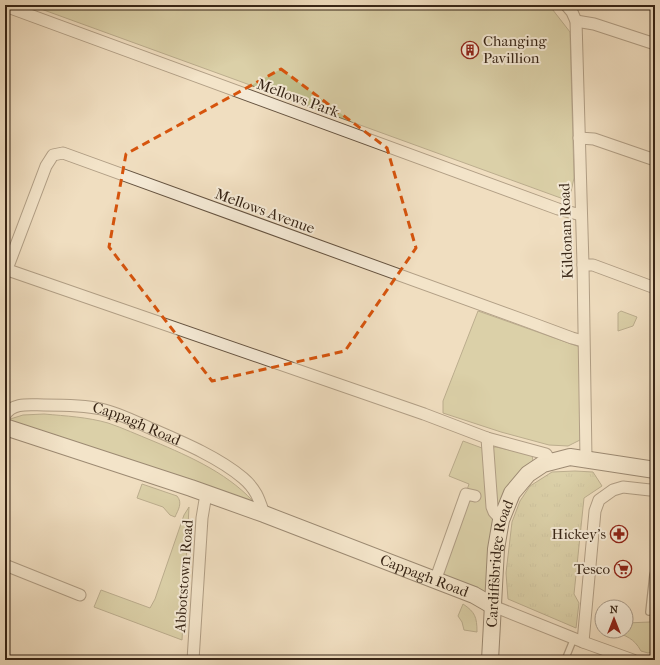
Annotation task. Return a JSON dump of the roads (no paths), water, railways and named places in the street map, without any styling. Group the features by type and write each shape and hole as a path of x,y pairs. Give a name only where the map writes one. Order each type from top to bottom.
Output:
{"street":[{"path":"566,5 576,21 594,24 655,44"},
{"name":"Mellows Park","path":"5,6 558,209 581,215"},
{"name":"Kildonan Road","path":"576,21 583,265 586,459"},
{"path":"579,138 594,139 655,160"},
{"name":"Mellows Avenue","path":"6,269 46,166 53,155 63,153 583,341"},
{"path":"583,265 593,265 655,288"},
{"path":"6,269 424,414 487,438 546,454 551,462"},
{"name":"Cappagh Road","path":"5,415 8,410 15,406 71,405 102,409 130,419 214,458 243,478 258,494 264,514"},
{"name":"Cappagh Road","path":"5,427 264,514 474,595 493,606 633,660"},
{"path":"487,438 492,507 494,512 501,520"},
{"name":"Cardiffsbridge Road","path":"490,660 496,549 501,520 512,493 528,474 544,464 570,457 655,470"},
{"path":"578,640 594,511 599,500 613,490 623,487 650,490 655,489"},
{"name":"Abbotstown Road","path":"193,660 202,518 206,494"},
{"path":"435,581 466,494 475,496"},
{"path":"5,565 80,595"}],"lane":[{"path":"649,612 655,568"},
{"path":"565,660 578,640"},
{"path":"653,660 655,654"}],"place":[{"name":"Changing Pavillion","path":"470,50"},
{"name":"Hickey's","path":"619,534"},
{"name":"Tesco","path":"623,569"}]}
